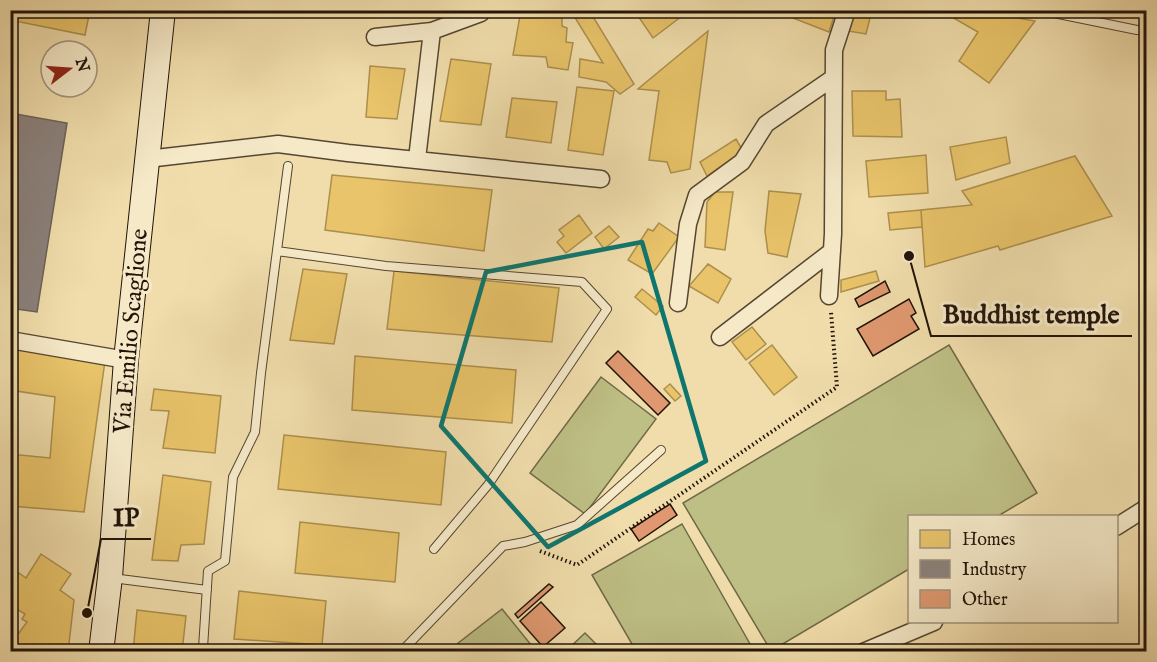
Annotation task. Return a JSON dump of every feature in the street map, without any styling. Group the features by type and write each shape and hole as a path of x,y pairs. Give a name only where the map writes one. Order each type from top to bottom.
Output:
{"main road":[{"name":"Via Emilio Scaglione","path":"101,651 110,578 126,360 163,10"}],"street":[{"path":"375,37 432,31 481,13 480,10"},
{"path":"829,296 832,250 834,50 847,10"},
{"path":"417,159 432,31"},
{"path":"678,303 688,224 697,195 742,162 766,124 833,78"},
{"path":"147,159 278,144 601,179"},
{"path":"720,337 832,250"},
{"path":"10,340 126,360"},
{"path":"1118,526 1146,508"},
{"path":"863,651 929,623"}],"lane":[{"path":"1039,10 1137,30"},
{"path":"232,651 203,648 208,571 225,561 232,477 255,432 288,166"},
{"path":"277,251 386,266 582,282 608,309 488,485 434,549"},
{"path":"401,651 503,546 525,542 577,525 661,450"},
{"path":"110,578 207,590"}],"path":[{"path":"525,542 546,555 577,565 837,387 829,296"}],"highlighted area":[{"path":"642,242 706,461 548,547 441,426 486,272"}],"green space":[{"path":"949,345 1037,493 1000,515 908,515 908,570 771,651 683,503"},
{"path":"601,377 656,419 585,514 530,473"},
{"path":"682,524 754,651 636,651 592,575"},
{"path":"502,609 536,651 448,651"},
{"path":"585,633 603,651 566,651"}],"building: Homes":[{"path":"10,10 90,10 85,35 10,20"},
{"path":"521,10 562,15 562,26 567,28 566,42 573,43 568,70 548,67 546,57 513,55"},
{"path":"583,10 589,10 634,84 620,94 606,82 579,77 580,59 603,63 574,16"},
{"path":"634,10 690,10 653,38"},
{"path":"794,10 836,10 829,32 793,18"},
{"path":"855,10 872,10 866,34 848,31"},
{"path":"954,10 991,10 1000,15 1035,21 989,83 959,61 978,32 950,16"},
{"path":"708,31 690,169 671,173 667,162 649,160 659,91 638,89"},
{"path":"451,59 491,64 481,125 440,121"},
{"path":"370,66 405,69 397,119 366,117"},
{"path":"577,87 614,91 603,155 568,150"},
{"path":"852,91 886,91 886,100 900,99 902,137 853,136"},
{"path":"512,98 557,102 551,143 506,137"},
{"path":"1006,137 1010,163 956,180 950,147"},
{"path":"736,139 743,151 707,176 700,162"},
{"path":"926,155 928,193 869,197 866,161"},
{"path":"1075,156 1112,216 1000,250 998,246 925,267 921,210 972,205 962,191"},
{"path":"332,175 492,190 484,251 325,230"},
{"path":"769,191 801,194 787,257 768,253 765,231"},
{"path":"715,192 733,192 725,250 705,247 707,202"},
{"path":"921,210 922,227 890,230 888,213"},
{"path":"579,215 592,233 566,253 557,242 564,236 559,230"},
{"path":"659,223 679,237 652,274 628,260 648,229 653,231"},
{"path":"609,226 619,237 604,249 595,237"},
{"path":"708,264 731,279 718,303 689,286"},
{"path":"303,269 347,274 334,344 290,340"},
{"path":"394,271 559,288 552,342 387,329"},
{"path":"876,271 879,281 841,292 841,280"},
{"path":"642,289 663,306 656,315 635,297"},
{"path":"752,327 766,344 746,360 732,342"},
{"path":"772,345 797,377 774,395 749,363"},
{"path":"10,349 105,361 84,512 10,506 10,454 50,458 55,397 10,390"},
{"path":"355,356 516,370 512,423 352,410"},
{"path":"670,384 681,396 675,401 664,389"},
{"path":"154,389 221,396 215,453 163,448 169,411 151,410"},
{"path":"284,435 446,452 441,505 278,489"},
{"path":"163,475 211,482 204,544 181,545 178,561 152,560"},
{"path":"300,522 399,533 395,582 295,573"},
{"path":"41,554 71,574 60,590 74,600 68,652 10,652 10,630 12,628 19,633 27,622 22,619 25,614 10,605 13,596 10,594 10,586 19,573 26,578"},
{"path":"239,591 326,601 322,645 234,639"},
{"path":"137,610 186,616 182,652 133,652"}],"building: Industry":[{"path":"10,113 67,123 37,312 10,308"}],"building: Other":[{"path":"885,281 890,292 859,307 855,299"},
{"path":"909,299 916,313 911,316 919,329 873,356 857,329"},
{"path":"618,351 670,403 658,415 606,363"},
{"path":"670,504 677,515 639,541 631,529"},
{"path":"549,584 553,587 518,618 515,614"},
{"path":"541,602 565,628 543,647 520,621"}],"place":[{"name":"Buddhist temple","path":"909,256"},
{"name":"IP","path":"87,613"}]}
